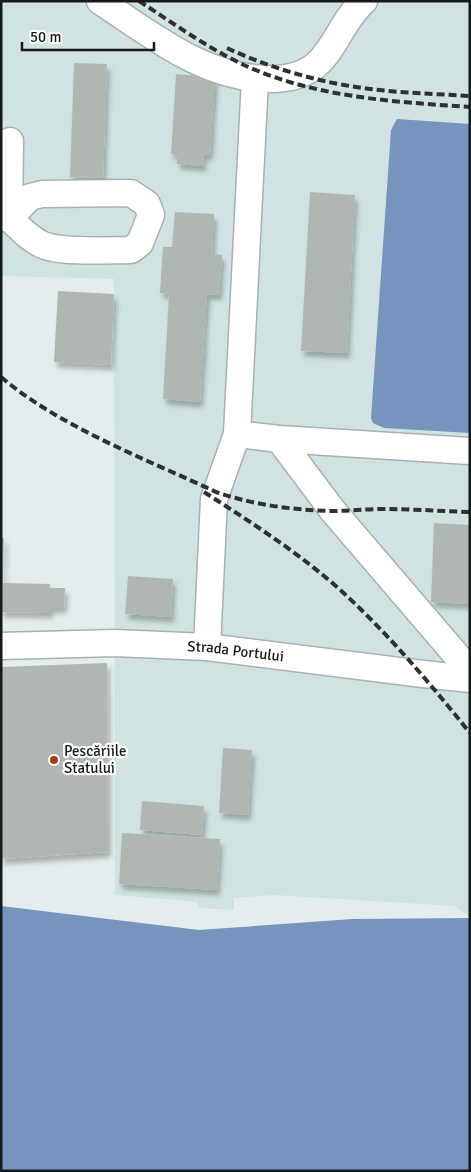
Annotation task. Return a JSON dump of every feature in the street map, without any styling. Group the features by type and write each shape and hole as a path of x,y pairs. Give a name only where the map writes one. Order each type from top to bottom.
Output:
{"street":[{"path":"100,1 192,59 236,76 255,79 282,79 302,75 316,66 352,14 364,1"},
{"path":"207,647 214,499 237,434 255,79"},
{"path":"5,218 10,141"},
{"path":"131,193 141,198 147,204 151,215 140,243 132,250 56,249 42,245 5,218 30,197 42,194 131,193"},
{"path":"237,434 279,440 470,451"},
{"path":"279,440 333,511 470,671"},
{"name":"Strada Portului","path":"1,646 115,643 207,647 470,679"}],"shaded area":[{"path":"1,1 470,1 470,917 454,906 274,895 234,898 234,910 199,908 198,902 115,895 114,279 1,276"}],"water":[{"path":"397,119 470,124 470,433 384,428 373,423 371,418 391,130"},
{"path":"1,906 199,930 353,919 469,918 470,1171 1,1171"}],"building":[{"path":"74,63 107,64 103,178 70,177"},
{"path":"176,74 215,77 210,155 204,154 203,166 177,164 177,154 171,154"},
{"path":"310,192 355,195 347,353 301,351"},
{"path":"175,212 214,214 212,254 222,255 219,295 207,294 200,402 163,399 169,294 160,293 163,247 172,247"},
{"path":"58,291 114,294 111,365 54,362"},
{"path":"434,523 470,525 470,604 431,602"},
{"path":"1,538 4,538 3,583 50,584 50,588 65,588 64,608 50,608 50,613 1,612"},
{"path":"128,576 173,579 171,617 125,614"},
{"name":"Pescăriile Statului","path":"107,663 108,852 1,859 1,667"},
{"path":"223,748 252,750 248,815 219,813"},
{"path":"142,801 204,806 202,835 140,830"},
{"path":"122,833 220,839 217,890 119,884"}],"railway":[{"path":"139,1 224,55 279,79 360,97 470,107"},
{"path":"227,48 279,69 334,83 382,90 470,96"},
{"path":"1,377 24,395 76,427 230,497 274,506 317,510 393,509 470,512"},
{"path":"204,492 289,549 337,587 373,621 406,657 470,733"}],"place":[{"name":"Pescăriile Statului","path":"54,760"}]}
